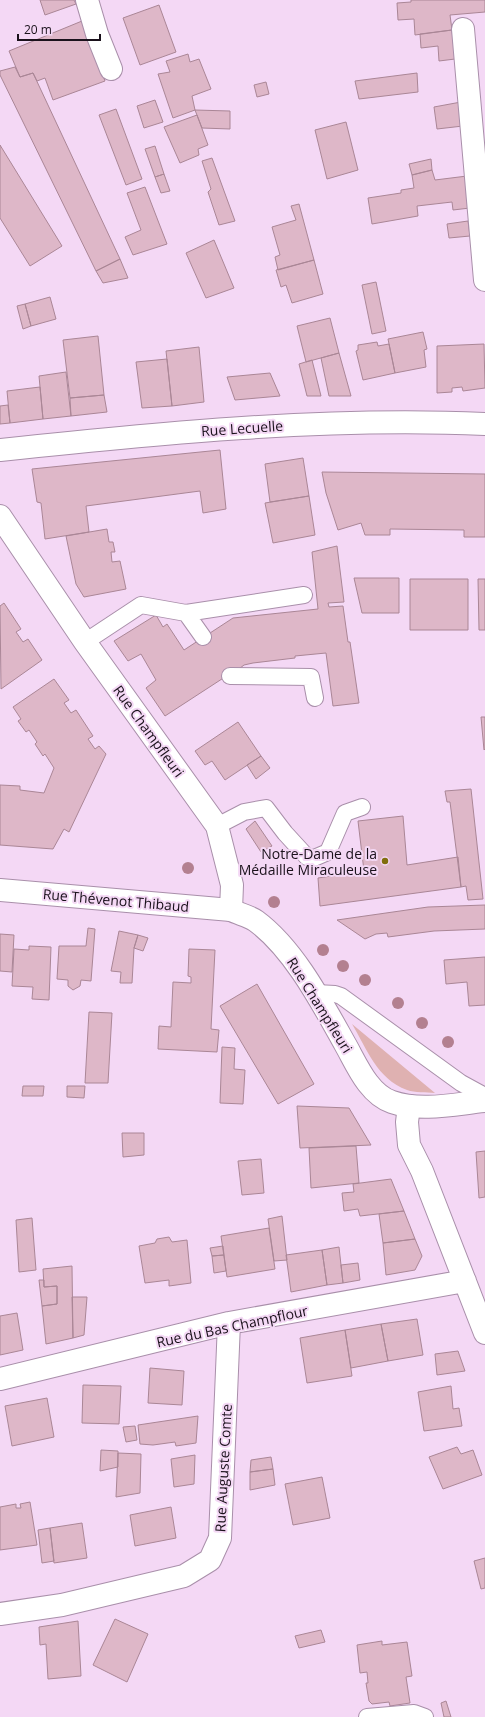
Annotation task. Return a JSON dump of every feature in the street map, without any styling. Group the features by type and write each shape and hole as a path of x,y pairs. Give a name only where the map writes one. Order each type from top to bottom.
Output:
{"street":[{"path":"87,0 97,34 111,69"},
{"path":"463,29 485,280"},
{"name":"Rue Lecuelle","path":"0,450 121,437 265,426 450,422 485,424"},
{"name":"Rue Champfleuri","path":"0,516 85,642 217,826 232,885 231,910 256,921 285,949 316,993 369,1085 390,1101 409,1106 442,1106 485,1101"},
{"name":"Rue Thévenot Thibaud","path":"0,890 231,910"},
{"path":"409,1106 407,1122 408,1144 422,1171 485,1333"},
{"name":"Rue du Bas Champflour","path":"0,1379 228,1324 465,1281"},
{"name":"Rue Auguste Comte","path":"0,1614 62,1605 184,1576 210,1560 220,1538 228,1324"}],"lane":[{"path":"85,642 141,605 186,613 304,595"},
{"path":"186,613 203,637"},
{"path":"230,676 311,677 315,698"},
{"path":"217,826 244,812 266,808 285,833 308,857 314,858 328,852 345,813 362,808"},
{"path":"316,993 335,994 340,996 461,1083 485,1096"},
{"path":"367,1717 414,1713 425,1717"}],"shaded area":[{"path":"352,1024 435,1093 410,1091 388,1079 380,1071 368,1053"}],"building":[{"path":"40,0 74,0 76,4 45,15"},
{"path":"411,0 485,0 485,12 450,15 452,30 415,35 414,19 398,20 397,3 411,2"},
{"path":"159,5 176,52 140,65 123,18"},
{"path":"82,21 105,81 53,100 45,78 37,81 33,73 20,77 9,51"},
{"path":"452,30 455,59 439,61 438,46 421,48 420,34"},
{"path":"188,54 190,62 199,59 211,89 192,96 195,110 173,118 158,74 170,72 166,61"},
{"path":"15,67 20,77 33,73 120,259 96,271 0,75 0,71"},
{"path":"417,73 418,92 359,99 355,81"},
{"path":"266,82 269,94 257,97 254,85"},
{"path":"155,100 163,122 144,128 137,106"},
{"path":"461,102 463,126 437,129 434,107"},
{"path":"116,109 142,179 126,185 99,115"},
{"path":"195,110 230,111 230,129 202,128"},
{"path":"197,115 208,145 198,149 199,155 180,163 164,127"},
{"path":"346,122 358,170 327,179 315,130"},
{"path":"0,145 62,246 30,266 0,218"},
{"path":"155,146 164,174 155,177 145,149"},
{"path":"212,158 235,221 219,225 208,192 211,189 202,161"},
{"path":"431,159 432,170 412,175 409,164"},
{"path":"432,170 435,180 467,176 470,208 453,210 452,202 417,206 418,216 372,224 368,198 401,193 401,190 414,188 412,175"},
{"path":"164,174 170,191 161,193 155,177"},
{"path":"145,187 167,244 133,255 125,237 141,230 127,193"},
{"path":"299,204 314,260 278,270 275,257 280,255 272,227 296,220 291,206"},
{"path":"468,221 470,236 449,238 447,224"},
{"path":"214,240 234,288 206,298 186,253"},
{"path":"120,259 128,278 103,283 96,271"},
{"path":"314,260 323,294 292,303 286,285 281,287 276,270"},
{"path":"376,282 386,331 372,334 362,285"},
{"path":"50,297 56,319 31,326 25,304"},
{"path":"25,304 31,326 23,329 17,306"},
{"path":"330,318 339,353 306,362 297,326"},
{"path":"423,332 427,349 424,350 426,367 395,373 388,339"},
{"path":"98,336 104,395 70,398 63,340"},
{"path":"377,342 378,346 389,344 395,373 363,380 356,351 358,350 358,345"},
{"path":"484,344 485,388 463,391 462,387 452,388 452,392 437,393 437,346"},
{"path":"199,347 204,402 172,406 166,351"},
{"path":"339,353 351,396 329,396 321,358"},
{"path":"167,359 172,406 142,408 136,362"},
{"path":"312,360 321,396 307,396 299,364"},
{"path":"66,372 71,416 43,419 39,376"},
{"path":"270,373 280,396 235,400 227,377"},
{"path":"40,387 43,419 10,423 7,391"},
{"path":"104,395 107,412 71,416 70,398"},
{"path":"8,405 10,423 0,424 0,406"},
{"path":"220,450 226,509 203,513 200,491 86,506 89,532 45,539 41,503 37,502 32,469"},
{"path":"303,458 309,496 270,502 265,464"},
{"path":"322,472 485,474 485,537 464,537 464,530 390,529 390,535 365,535 361,523 338,530 326,493"},
{"path":"309,496 315,535 273,543 265,503"},
{"path":"107,529 109,542 113,542 115,552 111,552 112,562 120,561 126,589 84,597 76,584 66,536"},
{"path":"337,546 344,602 328,603 329,607 343,606 359,703 333,706 326,653 295,656 295,658 244,665 230,676 228,675 165,716 146,688 156,680 141,654 128,661 114,641 156,615 163,627 167,624 184,650 233,618 318,609 312,552"},
{"path":"354,578 399,578 399,613 362,613"},
{"path":"410,579 468,579 468,630 410,630"},
{"path":"478,579 485,579 485,630 479,630"},
{"path":"4,603 21,629 16,632 23,642 28,639 42,660 1,689 0,606"},
{"path":"54,679 69,700 64,703 71,713 76,710 93,736 88,739 95,749 99,746 106,754 69,832 64,829 53,849 0,845 0,785 20,786 20,790 44,793 54,768 45,754 43,756 35,744 37,742 29,730 26,732 18,721 21,719 13,707"},
{"path":"481,717 485,717 484,750"},
{"path":"238,722 261,756 225,780 212,761 205,765 195,751"},
{"path":"261,756 270,768 256,779 247,765"},
{"path":"471,789 483,899 468,900 466,886 461,887 450,802 447,802 445,791"},
{"name":"Notre-Dame de la Médaille Miraculeuse","path":"403,816 407,865 458,857 461,887 320,906 318,878 364,871 358,821"},
{"path":"255,821 272,846 261,852 246,829"},
{"path":"485,905 485,929 434,931 388,937 387,933 376,934 365,939 337,920 428,907"},
{"path":"88,928 95,929 91,981 81,980 80,986 73,990 68,986 68,980 57,979 59,946 86,946"},
{"path":"119,931 138,935 134,948 132,983 120,983 121,972 111,971"},
{"path":"0,934 14,935 12,972 0,971"},
{"path":"138,935 148,938 143,951 134,948"},
{"path":"29,946 51,947 49,1000 32,999 33,987 12,986 14,949 29,950"},
{"path":"189,949 215,950 211,1029 219,1030 217,1052 158,1049 159,1026 171,1027 173,982 191,983 191,977 188,976"},
{"path":"485,957 485,1005 469,1006 467,982 446,984 444,960"},
{"path":"257,984 314,1084 278,1104 220,1006"},
{"path":"89,1012 112,1013 108,1083 85,1083"},
{"path":"222,1047 235,1048 234,1069 245,1070 243,1104 220,1103"},
{"path":"23,1086 44,1086 43,1096 22,1096"},
{"path":"67,1086 85,1086 84,1098 67,1097"},
{"path":"297,1106 349,1108 371,1145 300,1148"},
{"path":"122,1133 144,1133 144,1155 123,1157"},
{"path":"356,1146 359,1183 311,1188 309,1148"},
{"path":"485,1151 485,1197 479,1198 476,1152"},
{"path":"261,1159 264,1193 242,1195 238,1161"},
{"path":"391,1179 404,1211 360,1216 358,1209 344,1211 342,1193 354,1192 353,1184"},
{"path":"404,1211 415,1239 383,1243 379,1214"},
{"path":"282,1216 287,1260 274,1261 268,1219"},
{"path":"32,1218 36,1270 19,1272 16,1220"},
{"path":"269,1228 275,1269 227,1277 221,1236"},
{"path":"169,1237 172,1242 187,1240 191,1283 169,1286 169,1280 145,1283 139,1246 155,1243 157,1239"},
{"path":"415,1239 422,1256 415,1270 386,1275 383,1243"},
{"path":"223,1246 224,1255 212,1256 210,1248"},
{"path":"339,1247 343,1283 327,1285 322,1250"},
{"path":"322,1250 327,1285 291,1292 286,1255"},
{"path":"224,1255 226,1271 214,1273 212,1256"},
{"path":"358,1263 360,1280 343,1283 341,1265"},
{"path":"72,1266 73,1338 46,1344 42,1306 57,1304 57,1286 44,1287 43,1269"},
{"path":"39,1280 44,1280 44,1287 57,1286 57,1304 42,1306"},
{"path":"72,1297 87,1297 84,1335 73,1338"},
{"path":"17,1313 23,1350 0,1355 0,1316"},
{"path":"417,1319 423,1355 388,1361 381,1324"},
{"path":"381,1324 388,1361 351,1368 345,1330"},
{"path":"345,1330 352,1376 307,1383 300,1338"},
{"path":"458,1351 465,1371 437,1375 435,1354"},
{"path":"150,1368 184,1371 182,1405 148,1403"},
{"path":"83,1385 121,1386 119,1424 82,1423"},
{"path":"451,1386 453,1409 459,1408 462,1426 424,1431 418,1392"},
{"path":"47,1398 54,1437 12,1446 5,1406"},
{"path":"198,1416 196,1443 176,1446 175,1442 153,1445 140,1444 138,1425"},
{"path":"135,1426 137,1440 126,1442 123,1427"},
{"path":"457,1447 461,1454 473,1450 482,1475 443,1489 429,1457"},
{"path":"101,1450 118,1451 118,1467 100,1471"},
{"path":"118,1453 141,1454 140,1493 116,1497"},
{"path":"195,1455 194,1484 174,1487 171,1459"},
{"path":"271,1457 273,1469 250,1472 251,1460"},
{"path":"273,1469 275,1485 250,1490 250,1472"},
{"path":"322,1477 330,1518 293,1525 285,1484"},
{"path":"30,1502 37,1545 0,1550 0,1507 16,1504 16,1508 21,1508 20,1504"},
{"path":"171,1507 176,1538 135,1546 130,1515"},
{"path":"82,1523 87,1558 54,1563 50,1528"},
{"path":"50,1528 54,1561 42,1563 38,1530"},
{"path":"485,1558 485,1588 481,1589 474,1561"},
{"path":"115,1619 148,1634 127,1682 93,1665"},
{"path":"78,1621 81,1676 48,1679 46,1644 40,1645 39,1627"},
{"path":"321,1630 325,1642 299,1648 295,1636"},
{"path":"382,1641 382,1645 407,1642 412,1676 406,1677 410,1703 390,1706 389,1702 372,1704 369,1701 366,1683 368,1683 367,1672 360,1673 357,1645"},
{"path":"446,1701 451,1717 444,1717 441,1703"}],"place":[{"name":"Notre-Dame de la Médaille Miraculeuse","path":"385,861"}]}
